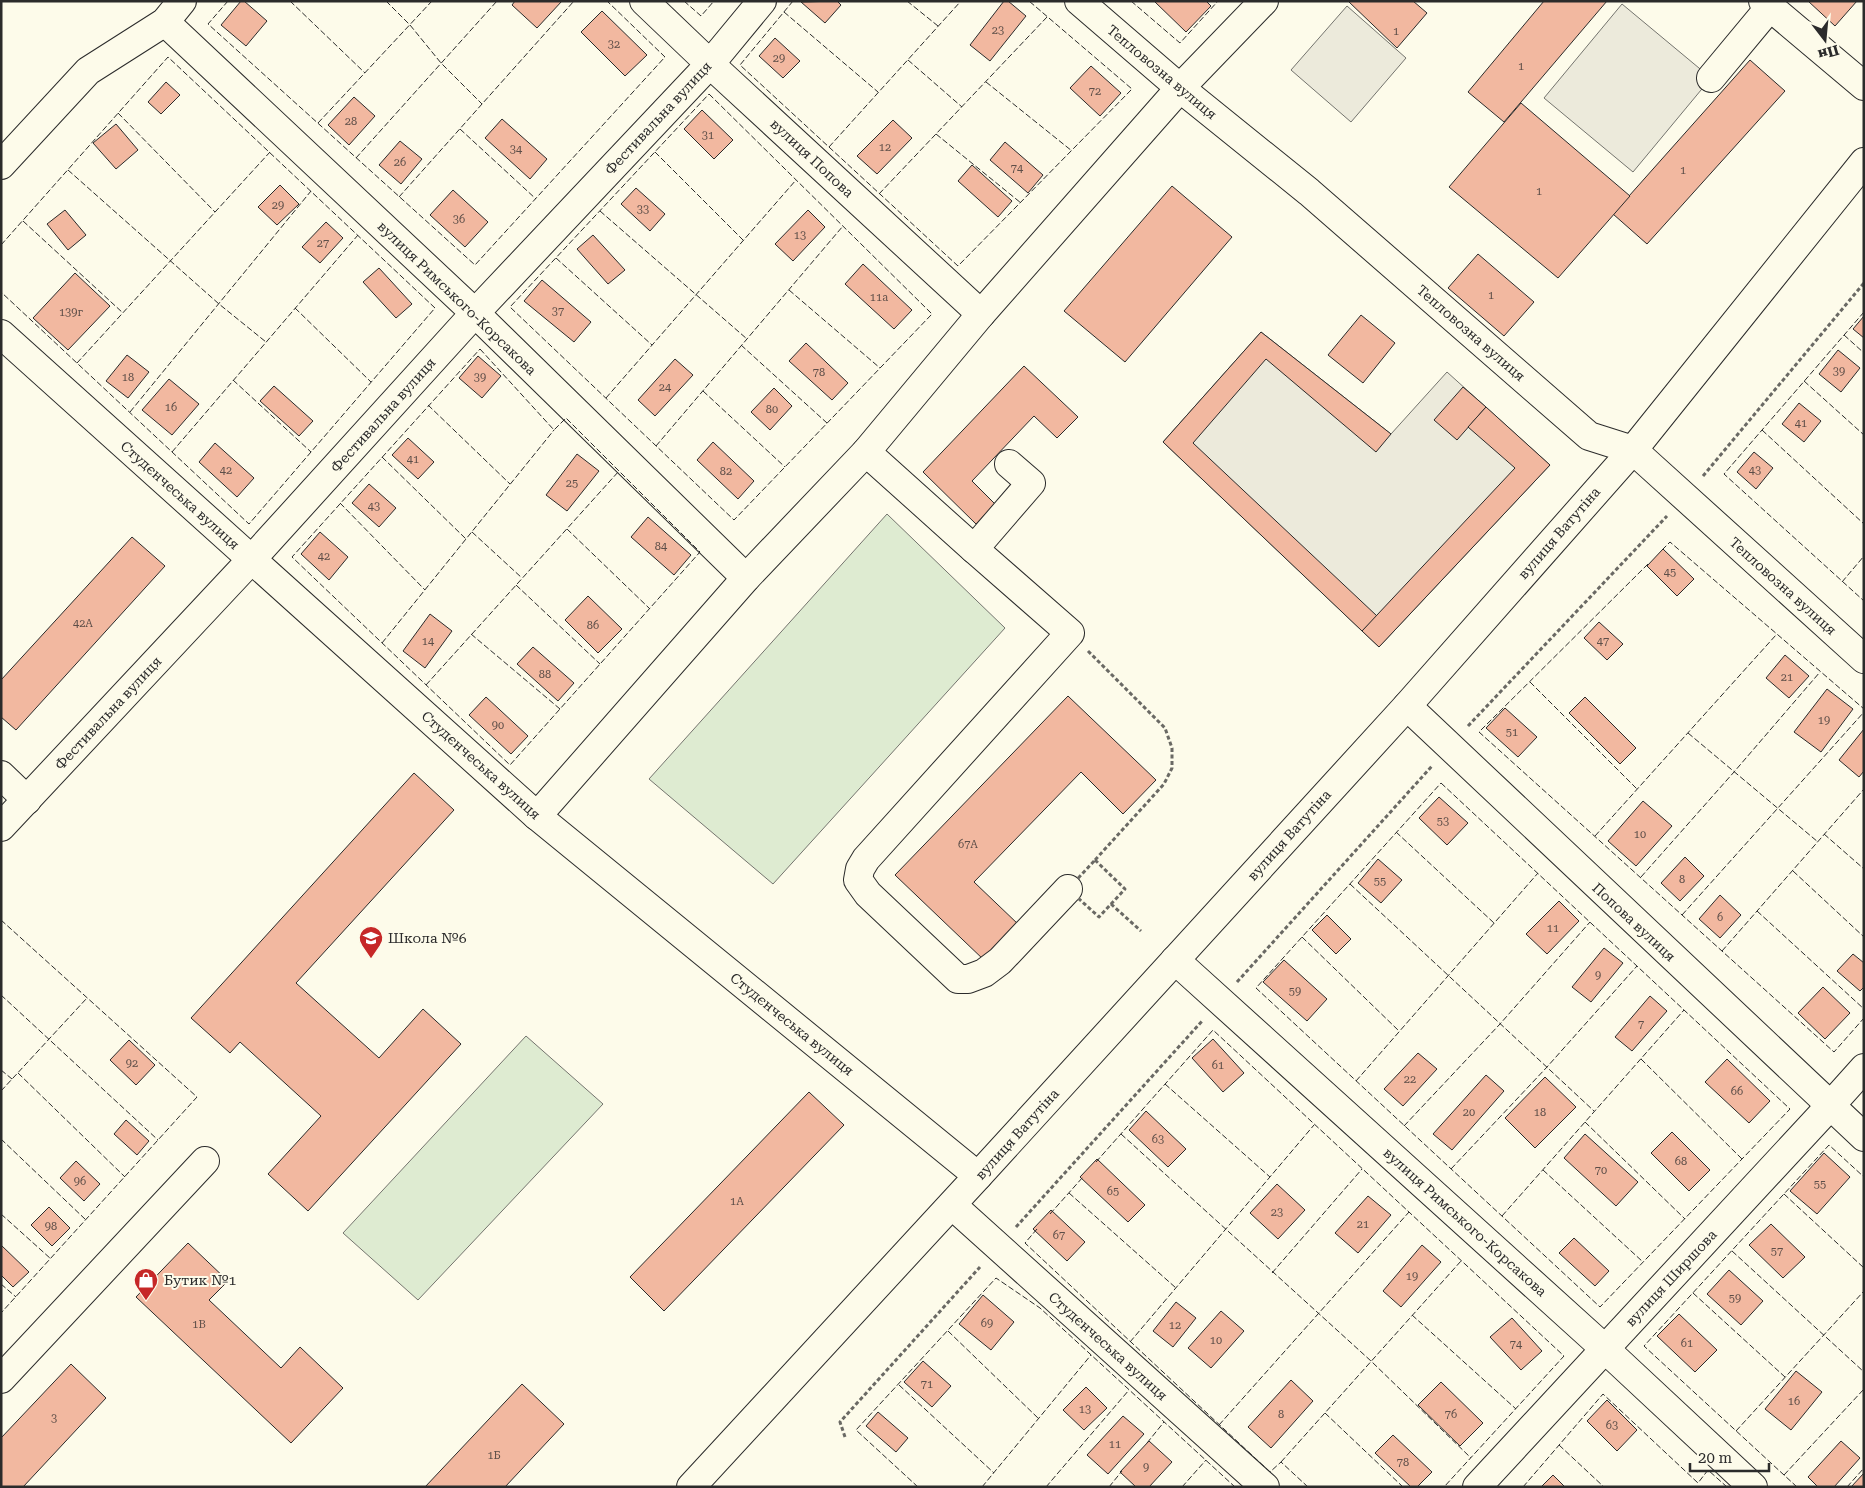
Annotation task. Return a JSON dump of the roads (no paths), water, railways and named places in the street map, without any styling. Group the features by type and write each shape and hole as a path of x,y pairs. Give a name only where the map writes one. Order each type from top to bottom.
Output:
{"street":[{"path":"1,165 88,71 165,22 182,1"},
{"name":"вулиця Попова","path":"644,1 982,314"},
{"name":"Фестивальна вулиця","path":"1,827 252,560 475,313 710,64 762,1"},
{"name":"Тепловозна вулиця","path":"1079,1 1180,88 1309,192 1589,436 1633,450 1864,659"},
{"path":"537,816 746,578 866,452 982,314 1180,88 1264,1"},
{"path":"1710,78 1766,4 1864,86"},
{"name":"вулиця Римського-Корсакова","path":"165,22 475,313 746,578"},
{"name":"вулиця Ватутіна","path":"691,1487 952,1205 1407,706 1633,450 1864,162"},
{"name":"Студєнчеська вулиця","path":"1,334 537,816 978,1176"},
{"path":"866,452 974,550 1070,633 866,859 860,869 858,880 868,894 958,979 968,979 984,973 1000,961 1068,889"},
{"path":"974,550 1031,484 1009,464"},
{"name":"Попова вулиця","path":"1407,706 1448,747 1864,1137"},
{"path":"1,775 27,800"},
{"name":"вулиця Римського-Корсакова","path":"1175,960 1604,1348 1753,1487"},
{"name":"вулиця Ширшова","path":"1477,1487 1864,1068"},
{"path":"1,1379 205,1161"},
{"name":"Студєнчеська вулиця","path":"952,1205 1265,1487"}],"place":[{"name":"Школа №6","path":"371,959"},
{"name":"Бутик №1","path":"146,1301"}]}
